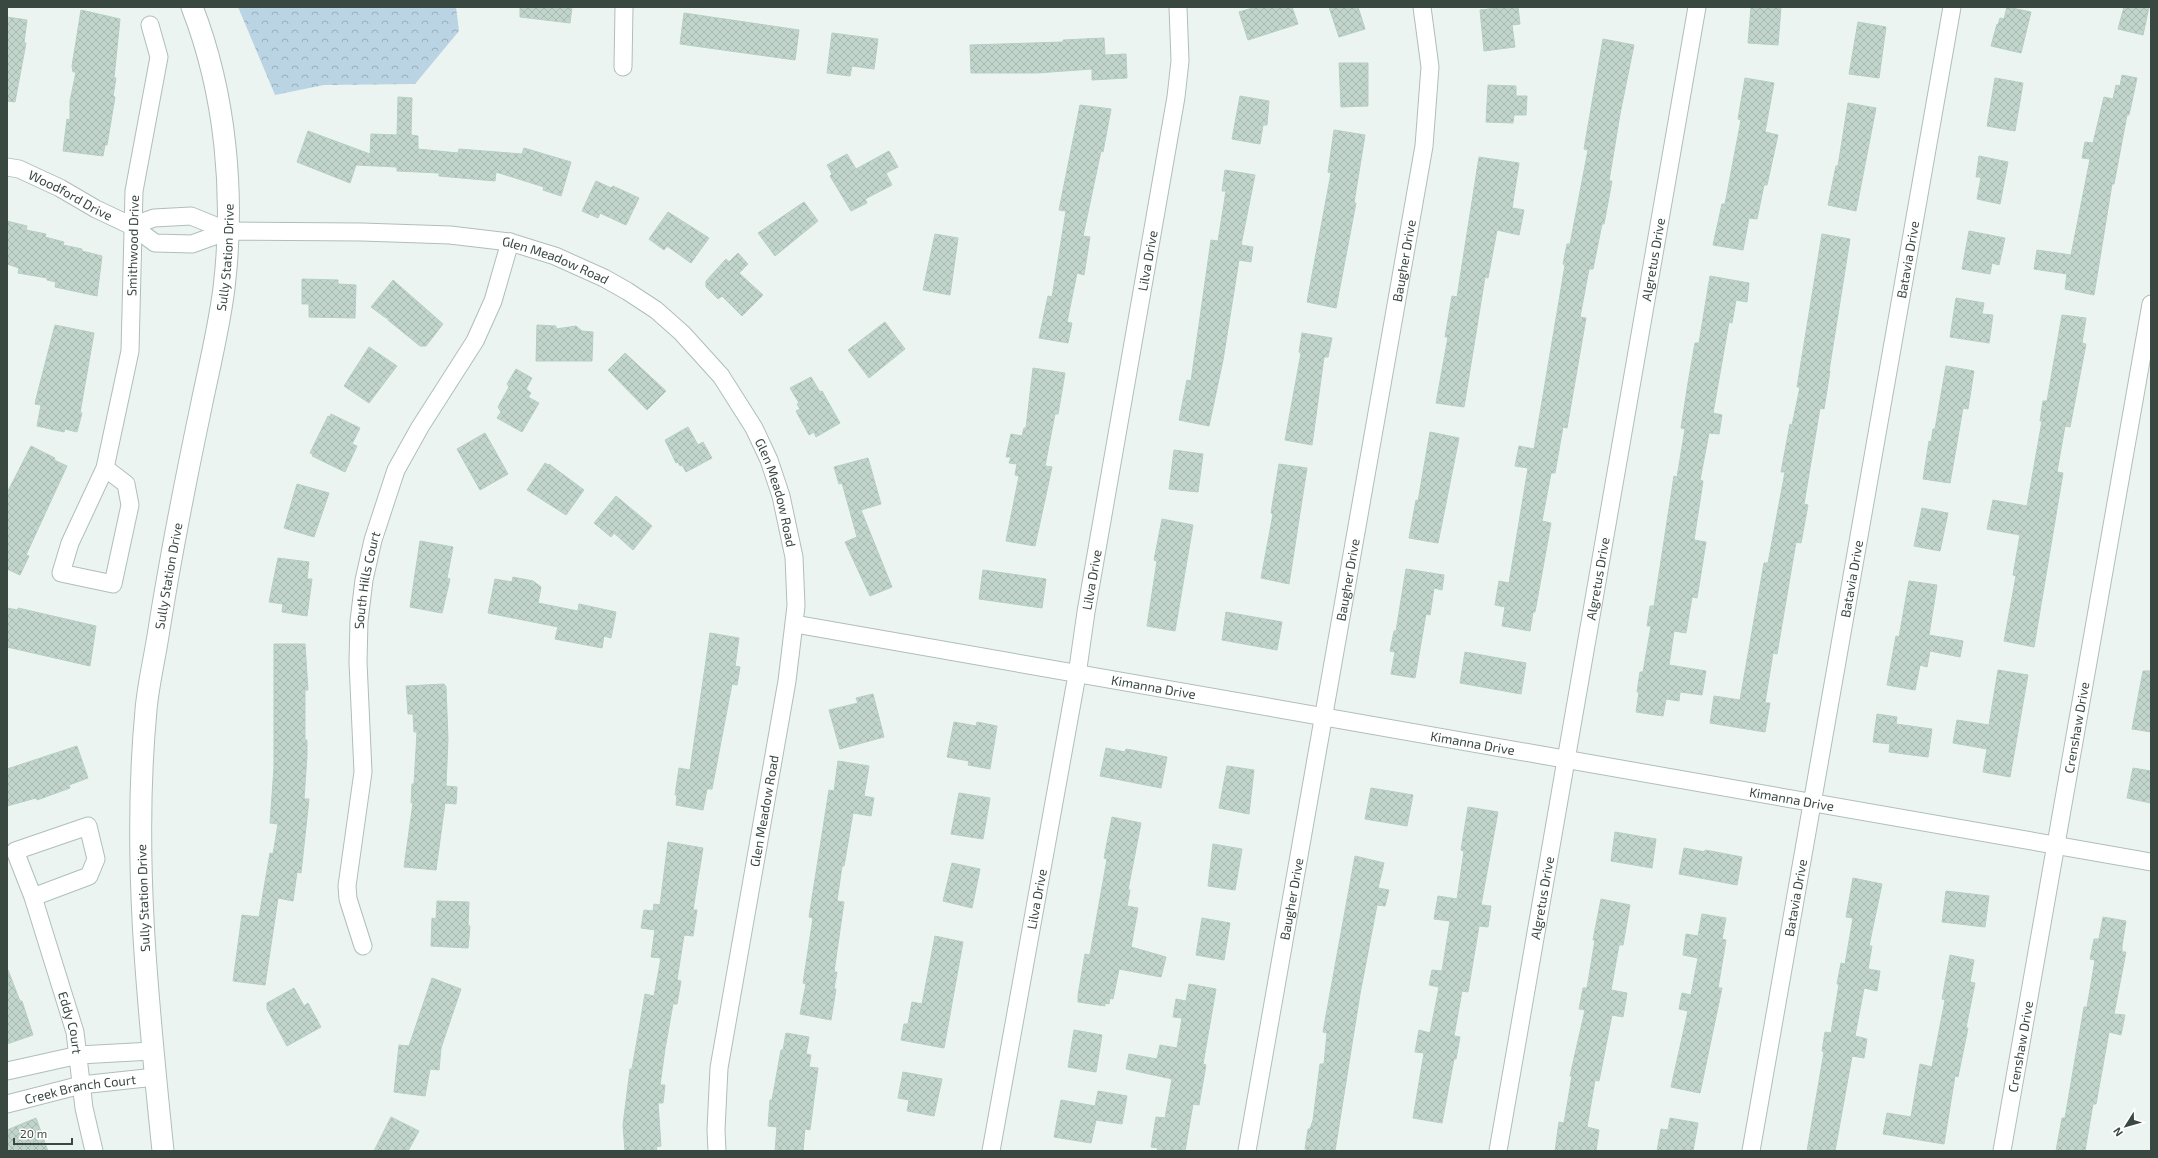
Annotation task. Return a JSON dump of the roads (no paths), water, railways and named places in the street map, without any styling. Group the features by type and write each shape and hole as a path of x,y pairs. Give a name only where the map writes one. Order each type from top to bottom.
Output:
{"street":[{"name":"Sully Station Drive","path":"163,1151 152,1051 141,906 140,814 146,709 171,553 218,326 224,287 228,231 227,183 223,131 212,74 192,7"},
{"path":"623,67 624,7"},
{"name":"Lilva Drive","path":"991,1151 1077,675 1086,612 1176,98 1180,61 1178,7"},
{"name":"Baugher Drive","path":"1247,1151 1424,146 1430,67 1422,7"},
{"name":"Algretus Drive","path":"1498,1151 1568,760 1697,7"},
{"name":"Batavia Drive","path":"1751,1151 1952,7"},
{"name":"Smithwood Drive","path":"105,468 126,484 130,504 113,584 61,573 70,543 105,468 130,351 134,191 159,57 150,25"},
{"name":"Woodford Drive","path":"7,167 25,172 60,188 96,209 132,226 155,243 192,244 228,231"},
{"path":"132,226 154,218 191,216 228,231"},
{"name":"Glen Meadow Road","path":"228,231 435,234 510,242 555,256 604,278 656,310 682,334 721,376 754,428 768,460 781,496 794,557 795,624 719,1068 716,1130 717,1151"},
{"name":"South Hills Court","path":"363,946 348,899 347,886 363,772 358,662 359,621 364,580 373,540 396,470 420,428 475,341 493,301 510,242"},
{"name":"Crenshaw Drive","path":"2002,1151 2151,304"},
{"name":"Kimanna Drive","path":"795,624 1077,675 2151,862"},
{"name":"Eddy Court","path":"33,897 89,876 96,859 88,826 15,851 33,897 75,1032 79,1055 81,1085 94,1151"},
{"name":"Creek Branch Court","path":"7,1071 79,1055 152,1051"},
{"name":"Creek Branch Court","path":"7,1104 81,1085 155,1077"}]}
